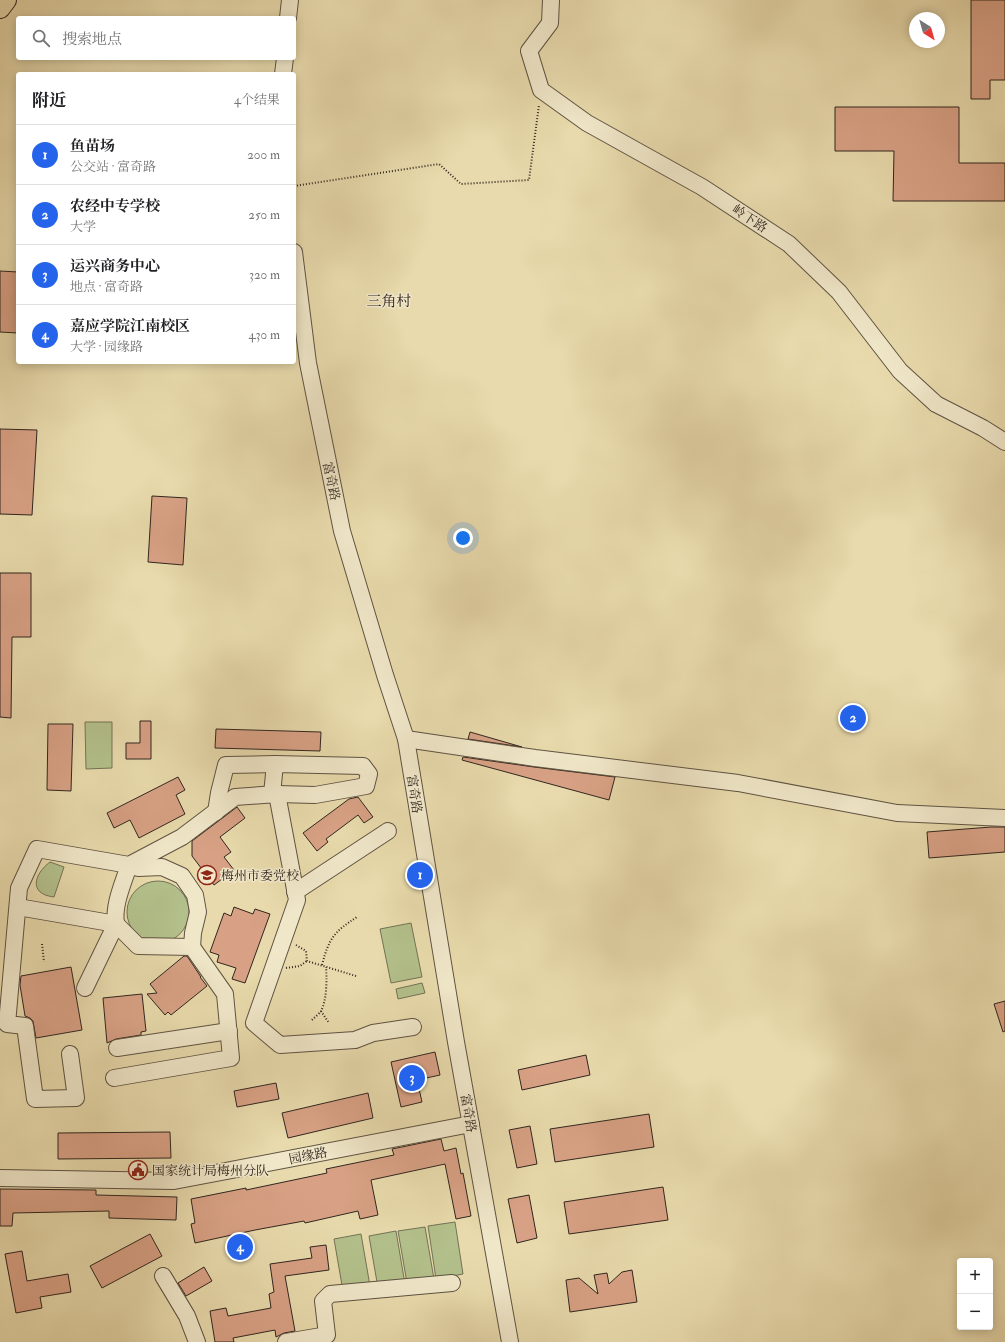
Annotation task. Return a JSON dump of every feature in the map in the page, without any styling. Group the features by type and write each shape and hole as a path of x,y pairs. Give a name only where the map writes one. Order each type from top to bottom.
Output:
{"main road":[{"path":"0,8 6,0"}],"street":[{"path":"288,16 290,0"},
{"path":"541,90 530,52 550,23 551,0"},
{"path":"284,72 285,60"},
{"name":"岭下路","path":"541,90 587,123 702,187 789,244 838,292 900,371 936,404 983,428 1005,442"},
{"name":"富奇路","path":"296,268 308,363 342,531 384,675 406,739 471,1124 510,1342"},
{"path":"406,739 535,758 738,783 897,813 1005,818"},
{"path":"275,764 275,794 297,900 254,1023 280,1045 355,1040 373,1033 413,1027"},
{"path":"85,988 116,924 115,915 120,894 130,865 182,837 216,812 236,797 275,794 316,795 366,786 369,774 363,766 275,764 226,765 216,812"},
{"path":"295,892 388,831"},
{"path":"70,1054 76,1098 35,1099 25,1026 7,1024 19,888 37,849 130,865 138,868 162,867 182,876 195,895 198,912 193,934 192,947 225,994 230,1031 231,1058 114,1078"},
{"path":"18,907 116,924 138,946 192,947"},
{"path":"117,1048 230,1031"},
{"name":"园缘路","path":"0,1178 174,1181 471,1124"},
{"path":"163,1276 187,1316 197,1342"},
{"path":"286,1342 327,1336 323,1301 330,1294 452,1283"}],"path":[{"path":"296,186 439,164 461,184 529,180 541,90"},
{"path":"322,965 331,938 341,927 357,917"},
{"path":"42,944 44,962"},
{"path":"296,945 306,952 307,961"},
{"path":"307,961 356,976"},
{"path":"285,968 300,966 307,961"},
{"path":"312,1020 321,1010 327,983 326,966"},
{"path":"321,1010 329,1023"}],"green space":[{"path":"85,722 112,722 112,768 86,769"},
{"path":"50,862 64,867 54,897 40,892 36,883 40,872"},
{"path":"158,881 170,884 180,890 186,900 189,912 186,924 180,934 170,940 158,943 146,940 136,934 130,924 127,912 130,900 136,890 146,884"},
{"path":"411,923 422,977 391,983 380,929"},
{"path":"422,983 425,993 398,999 396,989"},
{"path":"455,1222 463,1274 436,1279 428,1226"},
{"path":"425,1227 434,1279 407,1283 398,1231"},
{"path":"396,1231 405,1284 378,1288 369,1236"},
{"path":"361,1234 370,1286 343,1291 334,1239"}],"building":[{"path":"971,0 1005,0 1005,80 990,80 990,99 971,99"},
{"path":"835,107 959,107 959,163 1005,163 1005,201 893,201 894,151 835,151"},
{"path":"0,271 16,272 16,333 0,332"},
{"path":"0,429 37,430 32,515 0,514"},
{"path":"152,496 187,498 183,565 148,562"},
{"path":"0,573 31,573 31,637 12,637 11,718 0,717"},
{"path":"140,721 151,721 151,759 126,759 126,743 140,743"},
{"path":"48,724 73,724 71,791 47,790"},
{"path":"216,729 321,732 320,751 215,748"},
{"path":"470,732 522,747 468,739"},
{"path":"463,757 615,777 609,800 462,760"},
{"path":"178,777 185,790 176,795 185,814 139,838 130,820 114,828 107,813"},
{"path":"358,797 373,817 364,823 358,815 326,839 328,842 317,851 303,833 349,799"},
{"path":"237,807 245,818 220,837 231,852 224,857 234,870 214,885 192,856 192,841"},
{"path":"1005,827 1005,852 929,858 927,832"},
{"path":"234,907 253,914 255,909 270,914 245,983 232,979 236,968 217,962 219,955 210,952 224,913 231,916"},
{"path":"184,956 187,956 207,986 171,1015 168,1012 165,1015 147,994 157,993 150,984"},
{"path":"71,967 82,1030 36,1038 33,1021 25,1016 20,985 21,976"},
{"path":"142,994 146,1031 141,1032 141,1035 116,1039 107,1043 103,998"},
{"path":"1005,1001 1005,1031 1003,1032 994,1004"},
{"path":"435,1052 440,1075 417,1080 422,1102 401,1107 391,1062"},
{"path":"586,1055 590,1075 522,1090 518,1070"},
{"path":"276,1083 279,1099 237,1107 234,1091"},
{"path":"368,1093 373,1118 288,1138 282,1113"},
{"path":"649,1114 654,1147 555,1162 550,1129"},
{"path":"530,1126 537,1164 517,1168 509,1130"},
{"path":"170,1132 171,1158 58,1159 58,1133"},
{"path":"441,1139 444,1151 456,1148 461,1174 463,1173 471,1216 456,1219 445,1164 371,1180 378,1215 360,1219 358,1211 305,1223 304,1221 195,1243 191,1224 195,1223 191,1199 246,1188 246,1190 327,1173 326,1169 394,1155 392,1149"},
{"path":"663,1187 668,1220 569,1234 564,1202"},
{"path":"0,1189 96,1190 96,1195 177,1197 176,1220 109,1218 109,1211 13,1213 12,1226 0,1226"},
{"path":"529,1195 537,1238 517,1243 508,1199"},
{"path":"150,1234 162,1256 102,1288 90,1266"},
{"path":"326,1245 329,1270 285,1276 295,1331 284,1333 276,1337 275,1330 233,1338 234,1342 215,1342 210,1311 226,1308 228,1316 271,1308 269,1294 274,1292 270,1264 312,1258 310,1247"},
{"path":"22,1251 27,1281 68,1274 71,1292 40,1297 42,1308 16,1313 5,1254"},
{"path":"204,1267 212,1281 186,1296 178,1283"},
{"path":"632,1270 637,1302 570,1312 566,1280 579,1278 598,1294 594,1275 607,1273 609,1284 622,1272"}],"place":[{"name":"农经中专学校","path":"853,718"},
{"name":"梅州市委党校","path":"207,875"},
{"name":"鱼苗场","path":"420,875"},
{"name":"运兴商务中心","path":"412,1078"},
{"name":"国家统计局梅州分队","path":"138,1170"},
{"name":"嘉应学院江南校区","path":"240,1247"}],"district":[{"name":"三角村","path":"389,301"}]}
